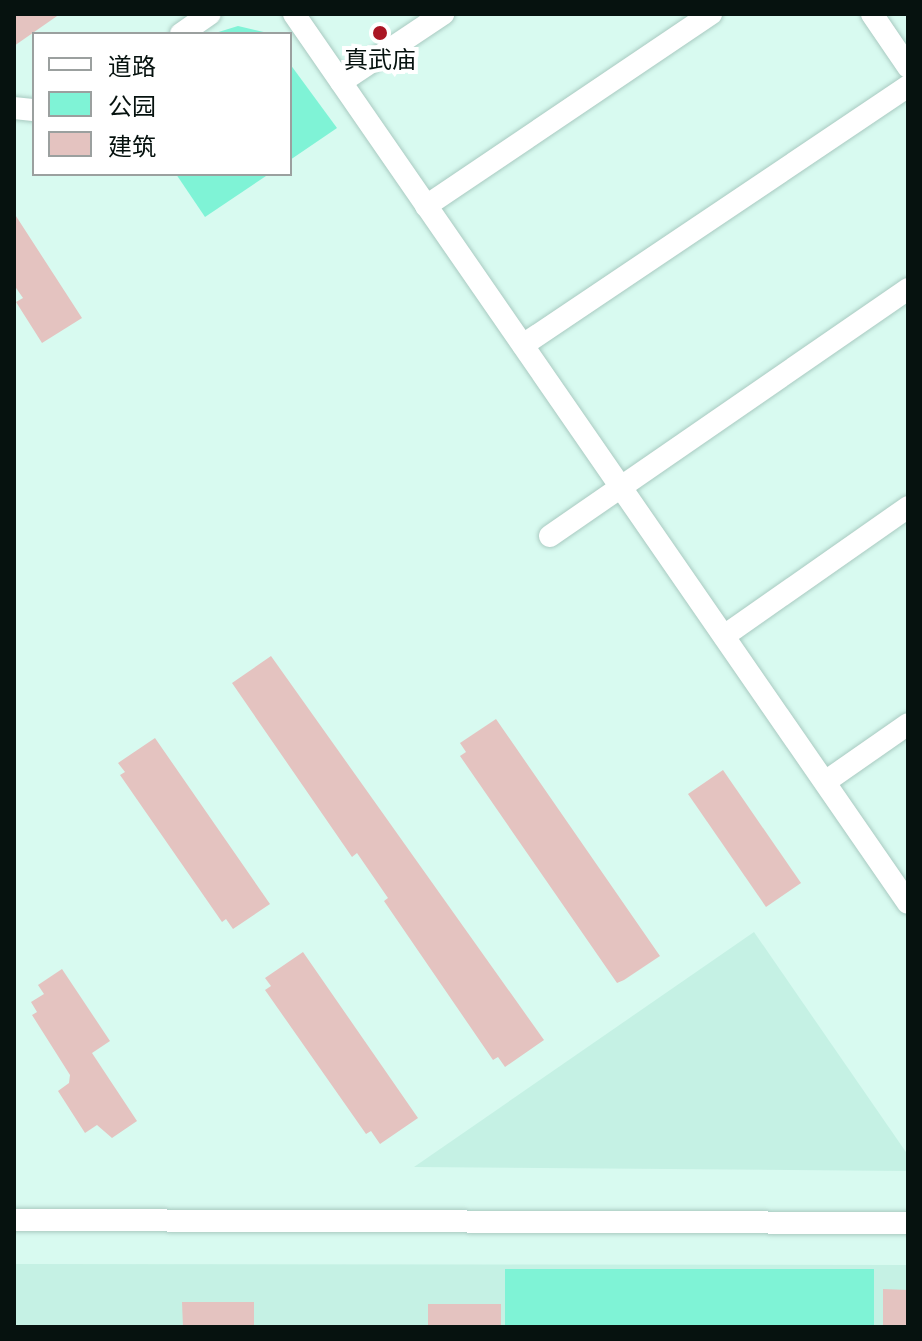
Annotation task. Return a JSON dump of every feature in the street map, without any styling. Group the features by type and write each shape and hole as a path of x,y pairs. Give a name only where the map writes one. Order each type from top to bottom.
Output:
{"street":[{"path":"184,32 210,14"},
{"path":"294,14 908,903"},
{"path":"341,82 443,14"},
{"path":"426,206 711,14"},
{"path":"872,14 908,67"},
{"path":"523,345 908,86"},
{"path":"550,536 908,289"},
{"path":"724,636 908,507"},
{"path":"825,782 908,724"},
{"path":"14,1220 908,1223"}],"shaded area":[{"path":"754,932 908,1155 908,1171 414,1167"},
{"path":"14,1264 908,1265 908,1327 14,1327"}],"green space":[{"path":"238,26 264,32 218,32"},
{"path":"292,67 337,128 292,159"},
{"path":"177,176 266,176 205,217"},
{"path":"505,1269 874,1269 874,1327 505,1327"}],"building":[{"path":"14,14 60,14 32,32 14,46"},
{"path":"14,213 82,318 42,343 16,302 23,298 14,285"},
{"path":"271,656 544,1040 505,1067 498,1057 493,1060 384,901 388,898 357,853 352,857 232,683"},
{"path":"496,719 660,956 624,980 617,983 460,756 466,752 460,743"},
{"path":"155,738 270,904 233,929 226,919 222,922 120,775 125,772 118,763"},
{"path":"723,770 801,883 766,907 688,794"},
{"path":"303,952 418,1118 380,1144 371,1131 366,1134 265,990 271,986 265,978"},
{"path":"62,969 110,1041 92,1053 137,1121 112,1138 97,1125 85,1133 58,1091 69,1083 70,1075 32,1015 37,1012 31,1002 44,994 38,985"},
{"path":"883,1289 908,1290 908,1327 883,1327"},
{"path":"182,1302 254,1302 254,1327 183,1327"},
{"path":"428,1304 501,1304 501,1327 428,1327"}],"place":[{"name":"真武庙","path":"380,33"}]}
